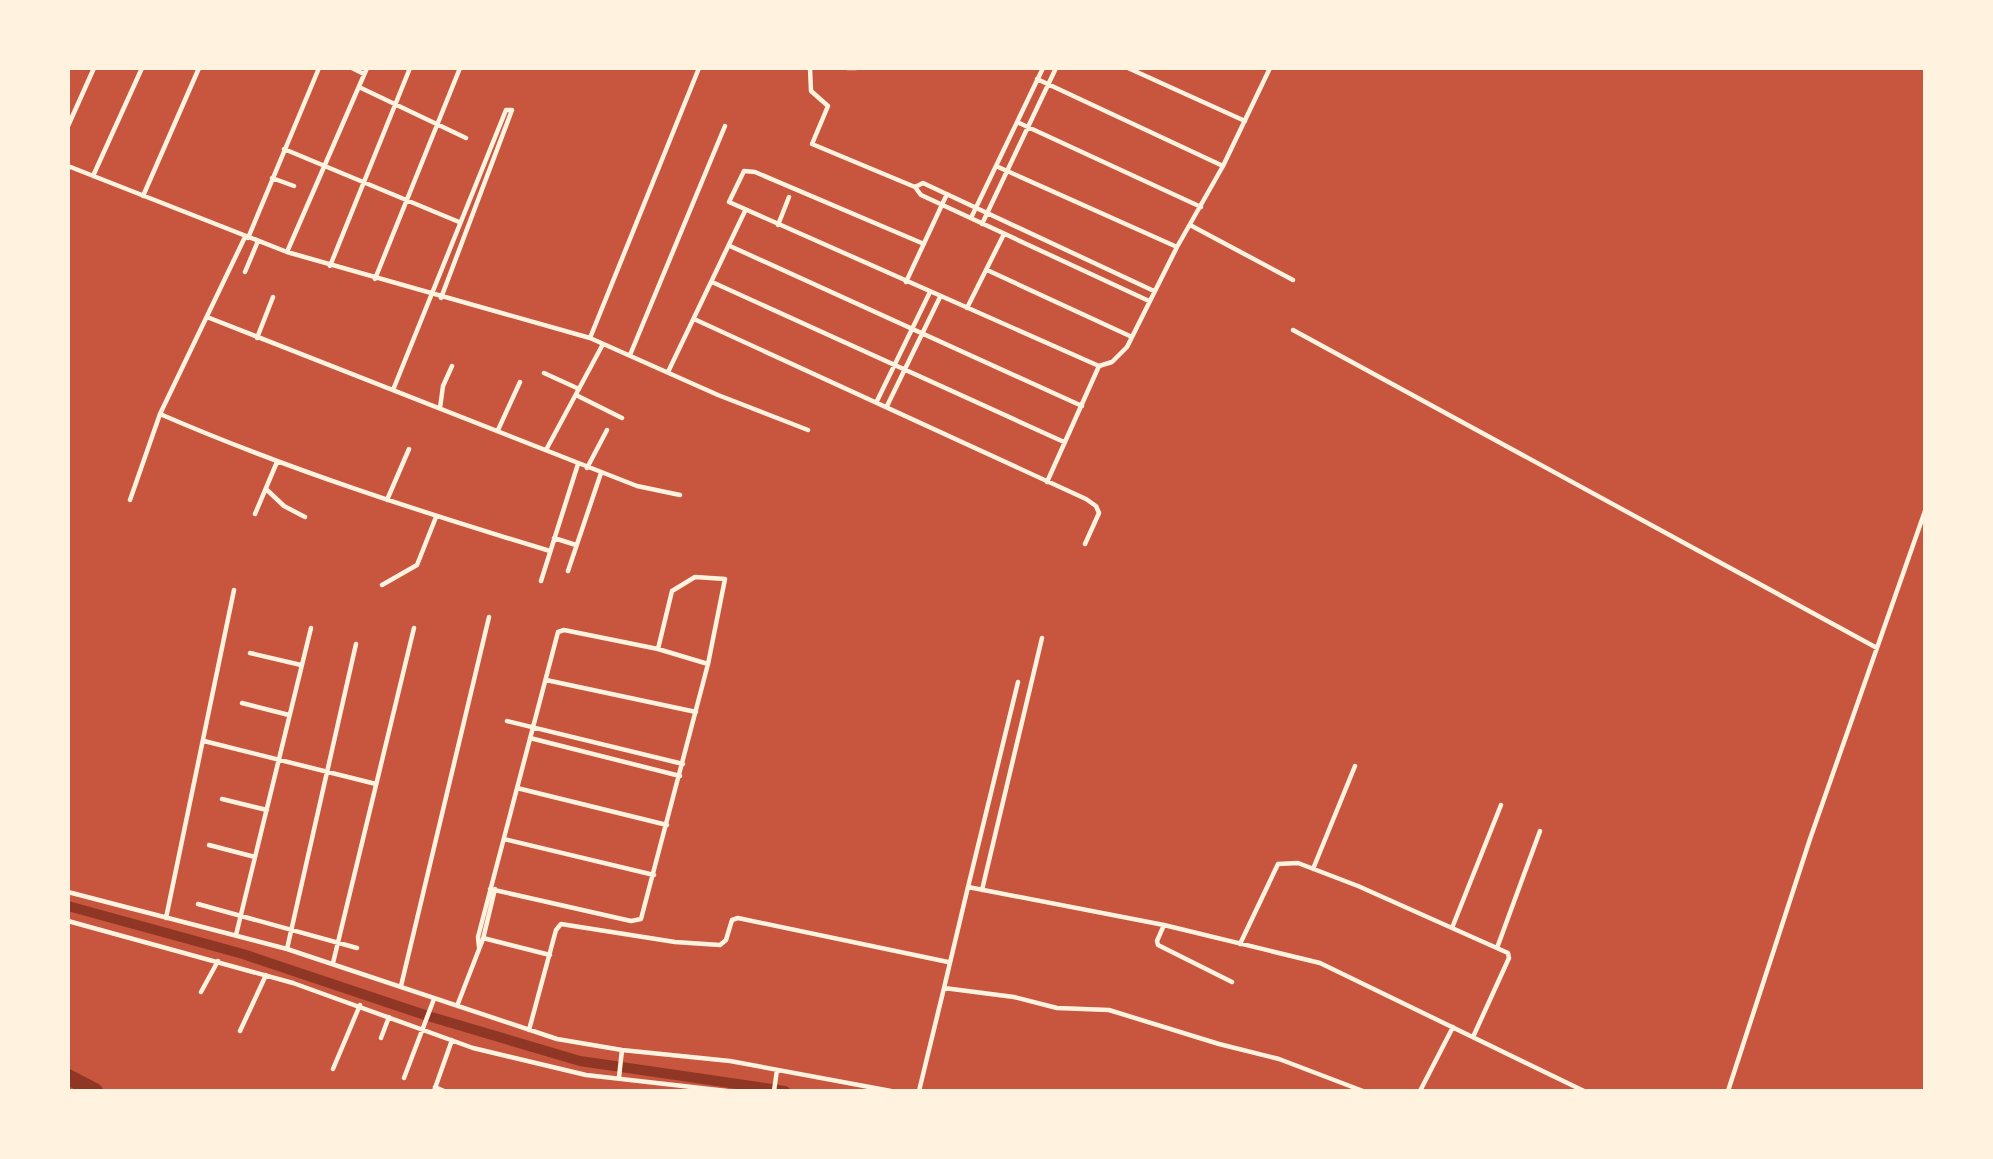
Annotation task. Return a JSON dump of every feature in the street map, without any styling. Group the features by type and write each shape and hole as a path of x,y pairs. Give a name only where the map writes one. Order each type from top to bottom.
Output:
{"street":[{"path":"68,126 94,68"},
{"path":"93,176 142,68"},
{"path":"143,196 199,68"},
{"path":"130,500 160,414 246,237 319,68"},
{"path":"287,252 366,71 352,68"},
{"path":"330,266 410,68"},
{"path":"375,279 460,68"},
{"path":"590,338 699,68"},
{"path":"810,68 814,96 828,106 813,144 915,187 921,195 1149,301"},
{"path":"846,68 856,68"},
{"path":"971,218 1043,68"},
{"path":"982,224 1056,68"},
{"path":"1128,68 1245,121"},
{"path":"1047,482 1099,366 1120,355 1132,337 1177,247 1223,166 1269,68"},
{"path":"1037,79 1223,166"},
{"path":"359,87 466,138"},
{"path":"393,390 506,110 513,110 441,298"},
{"path":"1017,122 1201,207"},
{"path":"629,355 725,126"},
{"path":"284,149 459,222"},
{"path":"68,166 287,252 441,298 590,338 808,429"},
{"path":"996,166 1177,247"},
{"path":"924,244 747,170 729,202 1099,366"},
{"path":"272,177 294,186"},
{"path":"915,187 923,183 1154,291"},
{"path":"906,282 947,194"},
{"path":"778,225 789,197"},
{"path":"469,199 478,202"},
{"path":"668,372 745,211"},
{"path":"1190,225 1293,279"},
{"path":"967,308 1004,234"},
{"path":"245,272 258,241"},
{"path":"730,246 1082,406"},
{"path":"987,270 1132,337"},
{"path":"712,282 1064,442"},
{"path":"877,401 930,292"},
{"path":"887,406 940,296"},
{"path":"257,338 273,297"},
{"path":"207,317 498,430 587,468 649,490 680,495"},
{"path":"694,319 1086,499 1098,510 1085,544"},
{"path":"1293,330 1877,648"},
{"path":"546,450 603,344"},
{"path":"440,408 443,386 452,366"},
{"path":"544,373 579,389"},
{"path":"498,430 520,383"},
{"path":"576,395 622,418"},
{"path":"160,414 277,462 436,517 550,551"},
{"path":"587,468 607,430"},
{"path":"387,500 409,449"},
{"path":"255,514 277,462"},
{"path":"541,581 578,464"},
{"path":"568,571 601,473"},
{"path":"266,489 284,506 305,517"},
{"path":"1728,1091 1925,511"},
{"path":"382,585 417,565 436,517"},
{"path":"554,538 576,545"},
{"path":"493,888 638,921 643,914 708,664 727,582 723,578 695,576 672,591 658,649"},
{"path":"166,918 234,590"},
{"path":"401,986 489,617"},
{"path":"236,935 311,628"},
{"path":"333,963 414,628"},
{"path":"457,1006 479,947 517,788 560,631 658,649 708,664"},
{"path":"982,890 1042,638"},
{"path":"287,949 356,644"},
{"path":"250,653 301,666"},
{"path":"546,680 696,712"},
{"path":"919,1091 948,962 1018,682"},
{"path":"242,704 289,715"},
{"path":"507,721 683,764"},
{"path":"530,738 680,776"},
{"path":"204,741 376,784"},
{"path":"1313,869 1356,766"},
{"path":"517,788 667,825"},
{"path":"222,799 267,810"},
{"path":"1452,928 1501,805"},
{"path":"1497,948 1540,831"},
{"path":"505,839 654,875"},
{"path":"209,845 255,857"},
{"path":"1241,941 1276,865 1292,862 1313,869 1497,948 1509,957 1474,1036"},
{"path":"968,887 1241,941 1320,963 1584,1091"},
{"path":"68,892 287,949 557,1039 622,1050 730,1061 891,1091"},
{"path":"198,904 357,948"},
{"path":"529,1030 556,930 561,925 675,942 720,945 726,940 733,919 738,918 948,962"},
{"path":"68,921 266,975 360,1005 473,1048 554,1068 727,1091"},
{"path":"1164,925 1157,941 1158,945 1232,982"},
{"path":"480,938 550,955"},
{"path":"201,992 218,961"},
{"path":"240,1031 266,975"},
{"path":"944,988 1014,997 1057,1008 1109,1010 1219,1044 1279,1059 1363,1091"},
{"path":"404,1078 432,998"},
{"path":"333,1069 360,1005"},
{"path":"382,1038 389,1017"},
{"path":"1420,1091 1453,1027"},
{"path":"444,1091 434,1089 452,1040"},
{"path":"619,1075 622,1050"},
{"path":"774,1091 777,1070"}],"waterway":[{"path":"68,906 243,954 428,1016 580,1061 785,1091"},
{"path":"68,1077 95,1091"}]}
